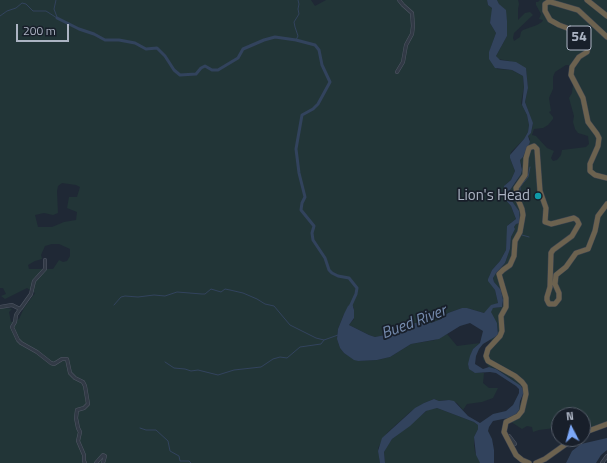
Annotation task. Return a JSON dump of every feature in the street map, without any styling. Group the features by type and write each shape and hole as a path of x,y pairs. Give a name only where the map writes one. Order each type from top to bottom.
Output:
{"highway":[{"name":"54","path":"587,0 607,16"},
{"name":"54","path":"607,37 578,10 551,2 545,4 545,11 550,20 559,25 576,30 580,38 588,47 587,52 579,56 572,67 571,75 584,98 588,122 599,138 598,146 590,164 590,171 594,174 607,178"},
{"path":"530,463 522,460 513,452 504,428 506,422 518,416 522,411 526,401 526,389 524,384 487,360 486,354 488,349 502,332 501,316 506,307 506,298 499,274 512,263 514,256 515,241 519,233 523,211 517,199 516,188 525,175 526,158 531,147 534,146 537,151 540,191 546,208 545,222 556,223 574,218 579,224 572,236 551,252 550,287 547,300 549,304 553,305 557,303 559,296 555,284 556,275 566,267 576,253 588,249 594,235 598,216 607,204"},
{"path":"591,430 607,424"},
{"path":"536,463 545,459 562,447"}],"street":[{"path":"397,72 403,62 406,45 412,34 413,26 412,13 399,0"},
{"path":"46,260 45,269 34,281 29,296 16,315 15,322 12,327 21,343 37,352 51,363 54,364 62,358 67,359 70,373 75,378 83,382 88,404 84,408 77,410 76,418 80,432 78,442 84,455 85,463"},
{"path":"0,307 12,305 20,309"},
{"path":"504,428 507,435 515,444"},
{"path":"96,463 103,455 105,456 103,463"},
{"path":"602,463 607,456"}],"shaded area":[{"path":"0,0 311,0 315,6 326,0 487,0 488,5 493,9 490,23 496,33 490,50 497,69 512,70 523,76 524,87 521,103 527,115 529,125 528,132 524,139 511,152 510,158 515,171 511,180 506,184 504,189 504,198 511,206 516,219 508,225 506,250 500,261 492,270 488,279 495,290 498,303 484,313 462,308 448,313 441,319 431,323 418,323 395,333 375,337 349,325 354,319 354,307 344,314 338,329 337,339 340,348 344,353 358,361 377,360 390,357 411,344 435,340 447,334 457,346 480,343 473,349 468,366 473,372 484,373 483,383 489,388 498,388 493,398 482,402 467,404 463,410 457,403 446,400 439,401 434,399 424,403 410,412 387,433 378,448 380,463 0,463 0,307 12,309 9,312 11,322 19,319 24,308 35,293 27,288 5,299 1,296 6,294 3,288 0,288","holes":["62,183 80,187 77,197 69,197 67,208 77,212 76,220 64,222 52,227 38,227 35,215 44,213 53,215 58,213 57,191 58,186","59,244 70,249 70,256 67,261 63,262 59,260 53,269 29,269 28,265 42,259 41,255 45,246"]},
{"path":"497,0 518,0 518,20 525,13 530,12 533,15 514,33 514,41 520,37 523,30 542,22 543,20 539,19 541,14 536,5 536,2 540,0 607,0 607,423 591,428 591,407 551,407 551,428 533,432 532,427 527,426 522,429 505,418 518,412 523,394 514,381 496,369 489,367 483,359 486,348 492,341 490,339 497,336 498,333 497,323 491,315 491,310 493,308 501,307 503,304 501,290 494,282 493,276 505,263 510,249 511,237 515,229 514,227 516,224 520,223 508,193 519,177 522,167 520,160 529,144 530,139 528,136 531,133 533,124 525,102 528,88 526,69 509,61 498,59 496,56 507,36 507,21 502,7","holes":["566,65 569,65 569,75 573,84 572,93 569,98 574,116 573,122 575,129 578,133 588,136 589,144 586,147 562,150 561,155 557,160 553,161 551,158 554,151 547,148 536,136 532,135 534,129 543,128 553,119 549,112 551,111 549,98 553,89 553,77 555,72"]},
{"path":"437,408 474,422 478,425 478,429 474,437 474,445 475,452 480,463 385,463 384,452 392,439 429,409"}],"water":[{"path":"487,0 497,0 506,10 507,36 496,56 500,60 516,62 526,68 528,88 525,102 533,123 531,133 528,136 530,142 520,160 522,170 521,174 508,193 509,197 519,211 520,223 516,224 514,227 515,229 511,237 510,249 505,263 493,278 494,282 501,290 503,300 502,307 493,308 491,312 497,323 498,335 483,344 479,349 475,364 483,369 489,367 496,369 521,386 523,394 520,401 519,410 516,414 508,418 493,421 489,427 488,431 492,439 494,450 494,463 480,463 476,455 474,437 478,429 478,425 474,422 437,408 426,411 410,426 392,439 384,452 385,463 380,463 378,451 382,438 415,408 424,403 434,399 439,401 454,401 468,416 480,423 493,414 506,411 513,405 519,393 519,389 516,386 496,373 475,373 469,369 468,364 470,356 473,349 480,343 483,331 470,323 460,326 439,339 411,344 390,357 377,360 354,360 344,353 340,348 337,339 338,329 344,314 348,306 352,303 354,318 349,325 375,337 395,333 415,323 431,323 441,319 448,313 462,308 484,313 491,305 498,303 495,290 488,279 492,270 500,261 506,250 507,226 516,219 511,206 504,198 504,186 511,180 515,171 510,155 524,139 528,132 529,125 527,115 522,105 524,87 523,76 512,70 495,68 489,59 489,52 496,33 490,23 492,8 488,5"},
{"path":"607,438 607,450 601,455 596,463 566,463 572,451 577,447 591,447 591,442"}],"waterway":[{"path":"56,0 54,9 57,17"},
{"path":"296,40 298,36 294,22 299,14 298,0"},
{"name":"Bued River","path":"0,16 7,11 16,8 22,3 26,4 33,11 46,11 57,18"},
{"name":"Bued River","path":"57,18 105,40 119,40 135,43 146,49 157,48 165,56 174,70 180,75 196,74 205,66 212,70 218,70 238,58 243,49 275,37 315,45 319,50 322,65 330,82 318,104 313,109 302,115 296,149 299,173 305,197 301,210 314,226 312,233 313,240 325,258 329,270 338,276 349,278 357,288 350,307"},
{"path":"520,195 520,187 528,177 530,167"},
{"path":"522,235 529,237"},
{"path":"114,305 121,297 125,296 165,296 177,292 205,294 211,289 221,292 225,289 243,293 265,304 274,306 290,325 316,338 324,340 338,335"},
{"path":"165,362 174,368 191,371 198,370 218,375 234,370 261,367 273,359 280,357 287,358 300,347 321,344 324,340"},
{"path":"140,428 146,430 156,430 168,441 170,451 179,456 180,461 189,461 191,463"}],"place":[{"name":"Lion's Head","path":"538,196"}]}
